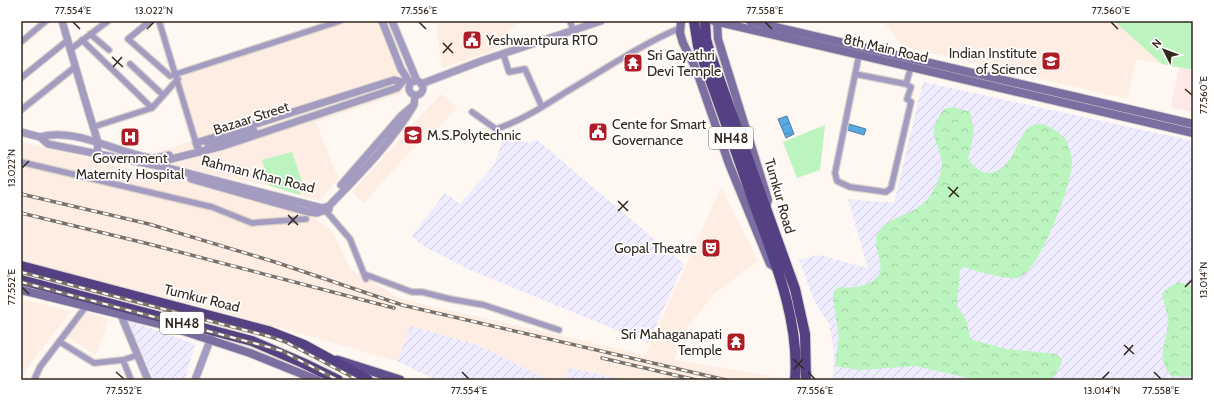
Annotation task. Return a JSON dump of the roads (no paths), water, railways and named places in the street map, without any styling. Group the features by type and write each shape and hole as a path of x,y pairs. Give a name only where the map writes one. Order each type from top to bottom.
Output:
{"highway":[{"name":"NH48","path":"694,21 698,46 772,253 790,321 795,376"},
{"name":"NH48","path":"705,21 706,39 710,53 766,208"},
{"name":"Tumkur Road","path":"766,208 795,289 805,334 807,377"},
{"name":"Tumkur Road","path":"21,266 241,322 287,338 368,380"},
{"name":"Tumkur Road","path":"21,280 212,335 252,341 325,377 338,380"}],"main road":[{"name":"8th Main Road","path":"716,21 1193,133"},
{"name":"Tumkur Road","path":"716,21 718,39 768,200 766,208"},
{"name":"8th Main Road","path":"750,21 1193,124"},
{"path":"680,25 683,43 696,69 729,164 760,242 770,264 776,268"},
{"path":"837,50 839,41"},
{"path":"21,290 212,335 311,379"},
{"path":"322,355 400,380"}],"street":[{"path":"21,42 46,21"},
{"path":"62,21 98,142 97,153"},
{"path":"71,49 108,21"},
{"path":"150,21 128,39 170,76 177,76 340,21"},
{"path":"159,21 177,76 197,146"},
{"path":"382,21 401,70 423,91 420,95 415,96"},
{"path":"392,21 414,83 409,92 415,96"},
{"path":"570,21 573,30"},
{"path":"165,162 222,146 397,88 402,82 414,83 601,21"},
{"path":"472,112 496,129 506,126 542,107 633,51 680,25"},
{"path":"90,34 109,50"},
{"path":"21,78 68,40"},
{"path":"82,40 152,108"},
{"path":"503,53 509,72 525,69 542,107"},
{"path":"855,74 906,84 911,87 907,99 911,102 891,188 886,192 850,187 837,181 835,173 855,74 859,55"},
{"path":"130,64 163,95"},
{"path":"21,110 75,67"},
{"path":"906,84 911,67"},
{"path":"93,127 152,108 177,76"},
{"name":"Bazaar Street","path":"40,137 51,134 98,142 165,162 197,146 402,82"},
{"path":"415,96 414,105 405,119 372,158 324,210 350,239 365,277 412,292 422,292 484,305 559,330"},
{"name":"Rahman Khan Road","path":"40,137 48,144 97,153 148,165 165,162 324,204 401,116 414,105"},
{"path":"21,132 40,137"},
{"path":"21,162 212,207 252,223 306,219"},
{"name":"Rahman Khan Road","path":"165,162 324,210"},
{"path":"36,380 35,378 40,367 87,305"},
{"path":"120,313 148,380"},
{"path":"195,380 212,335"},
{"path":"60,342 94,363 123,360 138,355"},
{"path":"123,360 131,380"}],"water":[{"path":"787,116 794,134 786,138 778,119"},
{"path":"849,124 866,129 864,135 847,130"}],"railway":[{"path":"21,194 149,224 275,262 402,305 726,380"},
{"path":"21,213 145,243 394,308"},
{"path":"21,272 268,336 286,342 358,380"},
{"path":"21,282 282,351 338,380"},
{"path":"602,358 696,380"}],"place":[{"name":"Yeshwantpura RTO","path":"472,40"},
{"name":"Indian Institute of Science","path":"1051,61"},
{"name":"Sri Gayathri Devi Temple","path":"633,63"},
{"name":"Cente for Smart Governance","path":"598,132"},
{"name":"M.S.Polytechnic","path":"413,135"},
{"name":"Government Maternity Hospital","path":"130,137"},
{"name":"Gopal Theatre","path":"711,248"},
{"name":"Sri Mahaganapati Temple","path":"736,342"}]}
